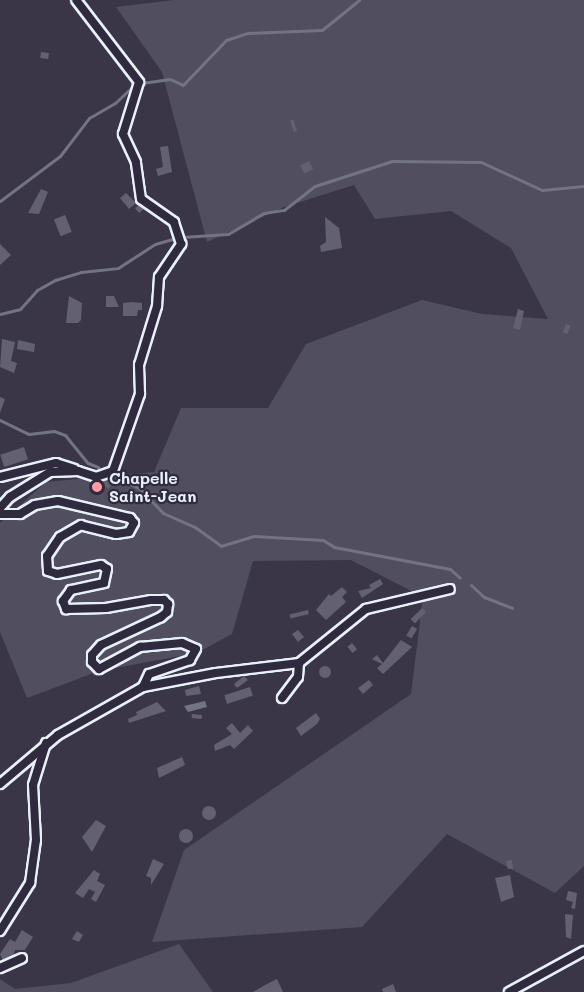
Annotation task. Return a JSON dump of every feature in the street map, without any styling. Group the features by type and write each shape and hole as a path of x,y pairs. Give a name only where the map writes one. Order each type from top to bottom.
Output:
{"street":[{"path":"0,477 56,463 96,477 113,471 118,463 140,394 139,365 157,306 159,276 181,244 174,222 141,199 136,162 123,134 138,80 76,0"},
{"path":"0,508 10,497 50,472 78,471"},
{"path":"0,514 20,514 35,505 58,501 130,518 134,523 129,532 123,533 81,525 60,537 47,556 48,571 57,574 101,565 107,569 104,583 71,590 63,601 66,609 106,608 151,600 164,600 168,604 167,612 161,617 101,645 92,655 92,662 99,669 140,647 182,643 195,649 190,660 149,674 143,687"},
{"path":"0,784 46,743 143,687 299,663 366,609 450,589"},
{"path":"282,698 298,677 299,663"},
{"path":"0,931 30,883 36,840 33,785 46,743"},
{"path":"509,992 584,951"},
{"path":"0,968 22,958"}],"shaded area":[{"path":"174,0 584,0 584,866 555,893 447,834 362,927 152,942 184,850 411,694 423,597 351,560 253,561 232,634 197,653 99,671 27,698 0,632 0,523 46,482 154,472 181,408 268,408 306,344 422,300 482,314 548,319 511,248 451,211 375,219 354,185 284,207 207,242 162,72 116,7"},
{"path":"179,944 213,992 0,992 0,979 15,989 71,983"}],"water":[{"path":"205,701 207,707 188,712 184,706"}],"building":[{"path":"41,52 49,53 48,59 40,58"},
{"path":"293,119 297,131 294,132 290,121"},
{"path":"168,146 172,172 158,176 156,169 163,167 160,147"},
{"path":"309,161 313,169 304,174 300,166"},
{"path":"41,189 48,192 39,214 28,213"},
{"path":"126,193 136,203 129,209 120,198"},
{"path":"143,202 146,207 139,213 135,208"},
{"path":"65,215 72,232 61,236 54,219"},
{"path":"325,217 339,228 342,248 321,252 320,246 326,242"},
{"path":"0,244 11,255 0,265"},
{"path":"69,296 82,303 81,320 78,323 66,323"},
{"path":"106,296 114,296 119,307 106,307"},
{"path":"123,303 142,303 142,310 138,310 137,316 123,316"},
{"path":"518,309 524,311 520,330 513,328"},
{"path":"566,324 571,326 567,334 563,332"},
{"path":"2,339 15,342 11,361 17,363 14,373 0,367"},
{"path":"18,340 35,344 34,352 17,349"},
{"path":"0,397 5,399 0,413"},
{"path":"24,447 28,459 4,467 0,455"},
{"path":"106,478 112,481 109,489 102,485"},
{"name":"Chapelle Saint-Jean","path":"94,482 101,485 99,490 92,488"},
{"path":"380,579 383,584 362,598 358,591 371,588 369,585"},
{"path":"342,587 347,592 342,597 346,602 326,620 316,610 329,594 331,596"},
{"path":"422,608 426,612 415,624 411,619"},
{"path":"308,610 309,614 291,618 290,615"},
{"path":"412,626 417,629 411,639 406,635"},
{"path":"298,630 304,637 298,642 292,634"},
{"path":"401,640 412,647 383,674 377,668 382,664 372,659 377,655 383,663"},
{"path":"352,643 357,649 353,653 347,647"},
{"path":"325,666 331,672 325,678 319,672"},
{"path":"244,676 248,680 237,688 234,684"},
{"path":"369,680 373,685 363,694 358,688"},
{"path":"199,686 201,694 186,696 185,690"},
{"path":"250,687 253,696 227,704 224,695"},
{"path":"157,702 166,711 129,723 128,719 137,715 136,712"},
{"path":"316,713 320,719 317,724 301,736 296,728"},
{"path":"192,714 202,715 202,719 192,718"},
{"path":"232,723 240,733 248,725 253,731 234,749 230,745 215,751 214,745 232,734 226,728"},
{"path":"182,757 185,765 159,778 157,768"},
{"path":"209,806 214,808 216,813 214,818 209,820 204,818 202,813 204,808"},
{"path":"96,820 106,826 92,852 82,837"},
{"path":"186,829 191,831 193,836 191,841 186,843 181,841 179,836 181,831"},
{"path":"153,859 164,864 151,885 151,878 146,876"},
{"path":"512,860 513,869 508,869 506,861"},
{"path":"94,870 100,874 97,881 105,885 96,902 91,899 95,892 89,889 83,898 75,893"},
{"path":"510,875 514,897 501,902 495,878"},
{"path":"568,891 577,893 575,909 571,908 573,902 566,900"},
{"path":"565,914 573,915 571,939 566,937"},
{"path":"22,930 33,937 25,950 15,950 12,959 4,963 0,954 10,939 15,942"},
{"path":"77,931 83,935 79,942 72,939"},
{"path":"277,979 283,992 253,992 265,985"},
{"path":"393,984 396,992 383,992 382,989"}],"waterway":[{"path":"142,83 170,79 183,85 226,40 248,33 322,30 359,0"},
{"path":"0,201 60,156 89,118 115,103 134,85"},
{"path":"182,237 228,234 264,213 284,210 315,186 392,161 481,162 542,190 584,186"},
{"path":"0,314 20,309 37,290 55,280 81,272 118,268 155,244 176,238"},
{"path":"0,420 29,434 54,431 65,435 88,463 98,467"},
{"path":"123,480 139,488 163,513 195,527 221,546 254,536 323,540 334,547 450,569 460,578"},
{"path":"471,585 484,597 512,608"}],"place":[{"name":"Chapelle Saint-Jean","path":"97,487"}]}
